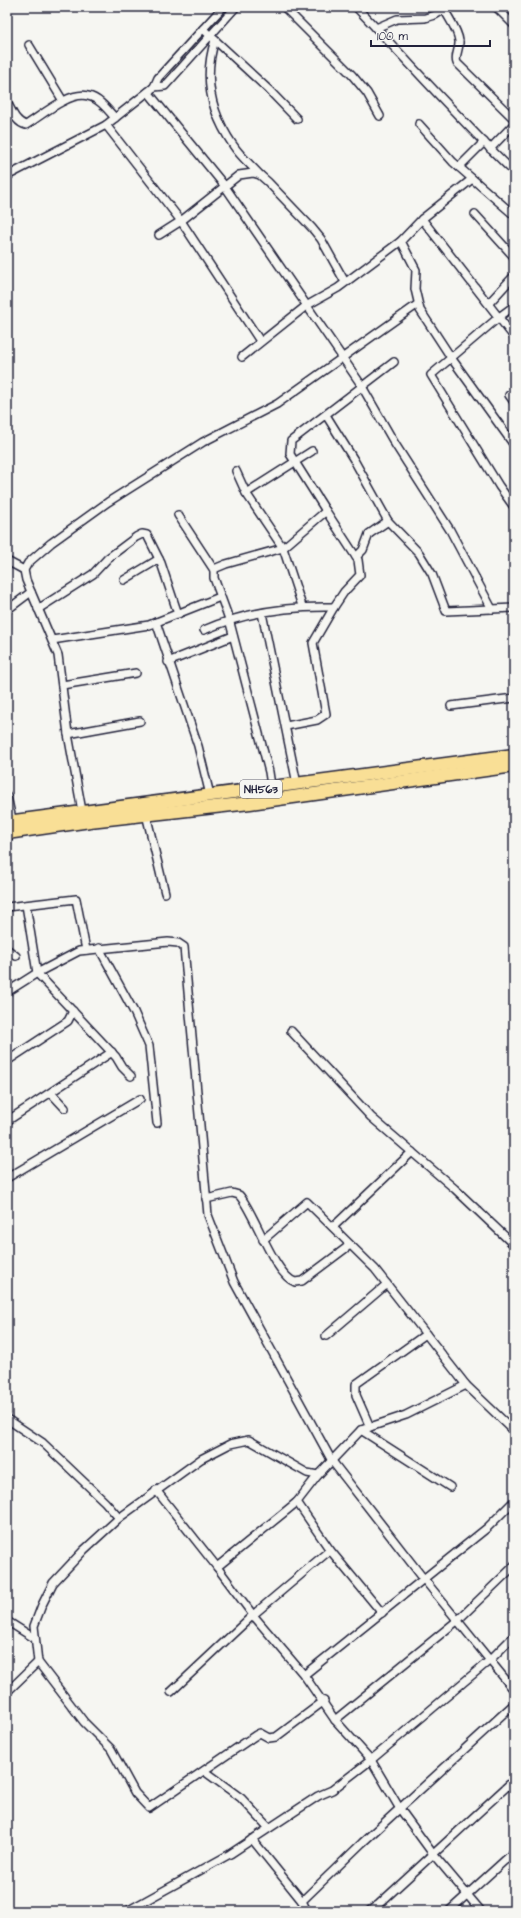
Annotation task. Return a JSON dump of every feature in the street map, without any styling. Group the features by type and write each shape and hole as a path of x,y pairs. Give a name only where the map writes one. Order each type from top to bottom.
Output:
{"highway":[{"name":"NH563","path":"10,827 82,811 210,795 272,794 297,784 514,755"},
{"name":"NH563","path":"10,827 146,814 272,794 514,766"}],"street":[{"path":"7,176 106,125 115,118 154,87 158,78 223,7"},
{"path":"154,87 165,86 213,38 236,7"},
{"path":"284,7 358,81 380,116"},
{"path":"356,7 490,149 514,172"},
{"path":"496,7 514,25"},
{"path":"376,28 396,19 425,18 446,8 459,42 455,59 457,63 513,124 490,149"},
{"path":"203,29 269,90 297,119"},
{"path":"213,38 208,70 209,86 216,109 233,146 312,228 321,239 346,282"},
{"path":"29,45 63,101"},
{"path":"148,92 224,185 362,386 395,444 450,530 492,609"},
{"path":"7,102 16,119 22,124 26,124 63,101 78,96 89,96 101,104 115,118"},
{"path":"419,124 459,167 514,215"},
{"path":"106,125 181,221 260,341"},
{"path":"459,167 484,142"},
{"path":"159,235 181,221 224,185 239,175 253,173 260,175"},
{"path":"242,357 260,341 306,306 346,282 401,241 422,219 472,179"},
{"path":"475,214 514,257"},
{"path":"422,219 514,337"},
{"path":"401,241 416,270 415,289 420,310 452,359 514,445"},
{"path":"489,303 514,276"},
{"path":"82,811 68,734 58,655 26,580 24,570 28,563 51,543 114,498 203,442 277,404 418,304"},
{"path":"514,306 431,375 499,486 514,507"},
{"path":"286,726 317,720 326,714 313,643 344,592 360,575 360,569 356,557 290,454 291,441 326,416 394,362"},
{"path":"509,395 514,402"},
{"path":"326,416 354,460 388,521 419,553 432,574 446,611 514,608"},
{"path":"246,493 312,451"},
{"path":"236,471 246,493 284,548 302,606"},
{"path":"214,570 226,564 284,548 326,511"},
{"path":"178,515 214,570 214,578 233,636 269,772 272,794"},
{"path":"356,557 363,550 371,532 388,521"},
{"path":"38,609 93,574 108,558 142,534 147,535 159,559 178,614"},
{"path":"124,580 159,559"},
{"path":"7,561 24,570"},
{"path":"7,610 31,592"},
{"path":"52,640 127,630 156,622 220,597"},
{"path":"204,630 228,619 302,606 334,607"},
{"path":"262,613 297,784"},
{"path":"156,622 168,662 198,746 210,795"},
{"path":"168,662 233,636"},
{"path":"62,685 136,673"},
{"path":"451,706 514,698"},
{"path":"68,734 140,721"},
{"path":"7,796 10,827"},
{"path":"146,814 165,893"},
{"path":"7,907 76,899 86,950"},
{"path":"26,905 37,973 112,1052 131,1076"},
{"path":"7,992 37,973 79,951 168,942 178,943 184,947 208,1215 234,1282 332,1461 423,1578 514,1690"},
{"path":"99,948 134,1012 149,1046 157,1123"},
{"path":"7,949 16,956"},
{"path":"7,1061 68,1021 73,1011"},
{"path":"291,1031 371,1117 466,1199 514,1246"},
{"path":"7,1121 112,1052"},
{"path":"51,1093 65,1108"},
{"path":"7,1178 140,1099"},
{"path":"333,1228 412,1152"},
{"path":"206,1199 232,1193 239,1195 263,1240 286,1276 292,1281 299,1282 350,1245"},
{"path":"263,1240 308,1202 375,1269 466,1385 514,1431"},
{"path":"326,1336 387,1284"},
{"path":"370,1427 356,1395 356,1384 426,1334"},
{"path":"217,1567 297,1502 318,1474 361,1430 406,1415 466,1385"},
{"path":"7,1419 43,1443 105,1502 118,1518"},
{"path":"361,1430 450,1487"},
{"path":"318,1474 307,1473 249,1440 230,1444 201,1459 118,1518 84,1550 53,1583 34,1626 34,1638 38,1662 84,1722 111,1749 135,1793 149,1808 260,1733 269,1738 276,1737 324,1701"},
{"path":"156,1490 253,1615 304,1674 324,1701 335,1720 371,1760 400,1809 433,1854 481,1911"},
{"path":"304,1674 487,1528 514,1501"},
{"path":"297,1502 330,1550 382,1613"},
{"path":"171,1692 253,1615 330,1550"},
{"path":"335,1720 458,1620 514,1566"},
{"path":"7,1621 34,1638"},
{"path":"127,1911 230,1854 318,1796 332,1790 371,1760 490,1660 514,1636"},
{"path":"7,1692 38,1662"},
{"path":"302,1901 514,1704"},
{"path":"204,1771 241,1798 269,1828"},
{"path":"369,1911 514,1780"},
{"path":"252,1839 302,1901 307,1911"},
{"path":"449,1911 514,1852"}]}
